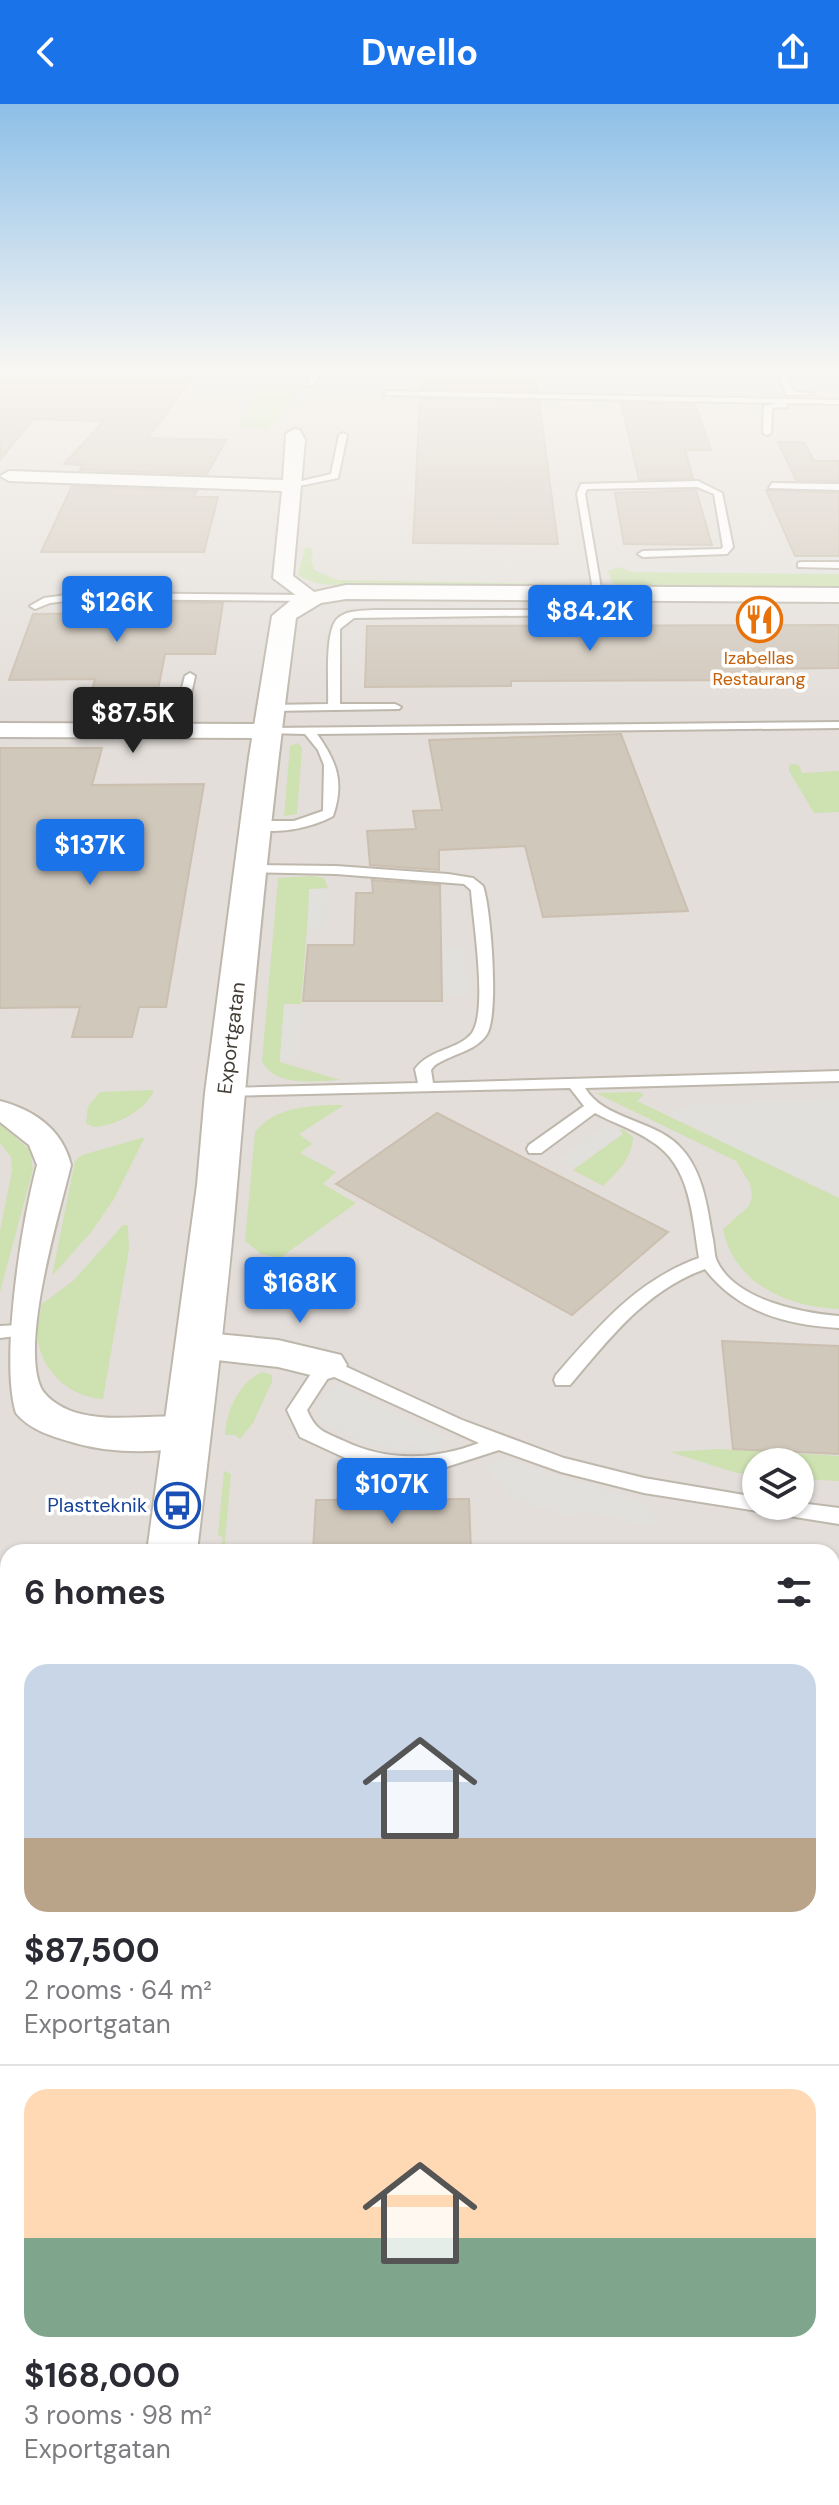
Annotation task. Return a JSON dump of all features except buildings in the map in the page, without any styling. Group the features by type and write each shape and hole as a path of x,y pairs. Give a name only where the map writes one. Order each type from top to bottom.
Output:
{"street":[{"path":"265,485 292,486 283,578 312,598 346,592 839,595"},
{"name":"Exportgatan","path":"173,1544 217,1185 224,1093 256,825 284,616 299,603 312,598"},
{"path":"0,730 177,731 269,719"},
{"path":"0,1111 38,1133 52,1150 54,1165 19,1310 9,1331 20,1385 28,1401 49,1417 75,1427 109,1433 188,1432"},
{"path":"196,1346 258,1350 302,1357 327,1365"}],"lane":[{"path":"292,486 296,485"},
{"path":"597,594 581,494 584,486 638,485"},
{"path":"643,554 724,552 728,547 718,493 700,485"},
{"path":"772,486 839,487"},
{"path":"801,565 839,565"},
{"path":"35,606 63,597 82,596 312,598"},
{"path":"334,707 335,629 338,622 347,616 374,613 568,613"},
{"path":"177,731 190,676"},
{"path":"269,719 334,707 395,707"},
{"path":"269,719 310,730 839,725"},
{"path":"256,825 298,825 315,822 329,813 332,770 324,749 312,738 310,730"},
{"path":"252,869 336,870 448,878 468,881 478,889 487,1009 482,1032 470,1043 429,1059 423,1069 426,1087"},
{"path":"224,1093 839,1076"},
{"path":"575,1083 577,1092 593,1107 658,1136 681,1159 696,1199 708,1261 720,1279 756,1305 800,1320 839,1322"},
{"path":"535,1149 593,1107"},
{"path":"563,1380 631,1302 681,1269 708,1261"},
{"path":"499,1442 478,1453 431,1462 376,1461 307,1432 297,1410 327,1365 409,1405 536,1457 688,1496 742,1503"},
{"path":"814,1513 839,1516"}],"shaded area":[{"path":"0,485 839,485 839,1544 0,1544"},
{"path":"793,556 839,557 839,574 633,572 628,569 797,568"},
{"path":"309,889 327,889 326,928 308,928"},
{"path":"443,947 464,947 467,994 445,994"},
{"path":"284,1007 302,1007 299,1058 280,1058"},
{"path":"839,1100 839,1197 667,1114 696,1104"},
{"path":"605,1125 621,1133 575,1167 559,1159"},
{"path":"337,1383 448,1439 433,1454 410,1444 402,1452 381,1443 376,1448 318,1420 321,1400"},
{"path":"503,1459 642,1501 657,1520 645,1526 583,1510 568,1516 510,1498 485,1467"}],"green space":[{"path":"305,548 311,548 314,570 337,580 572,584 327,585 298,575"},
{"path":"619,567 632,572 839,573 839,588 622,587 612,583 608,571"},
{"path":"298,743 302,748 297,814 284,816 290,746"},
{"path":"789,765 799,765 802,773 839,771 839,812 814,813 789,771"},
{"path":"278,878 324,878 328,888 310,889 301,1004 284,1004 280,1062 340,1080 308,1082 276,1076 262,1061"},
{"path":"154,1090 144,1104 120,1121 93,1127 86,1123 88,1106 100,1092"},
{"path":"639,1092 644,1095 637,1101 839,1198 839,1309 782,1297 751,1278 738,1264 723,1229 749,1206 752,1197 750,1184 736,1161 596,1093"},
{"path":"344,1105 299,1134 312,1144 300,1153 336,1172 323,1184 356,1203 280,1258 261,1254 245,1241 255,1132 263,1123 284,1112"},
{"path":"0,1124 30,1150 33,1169 0,1292 0,1231 12,1171 11,1157 0,1143"},
{"path":"620,1130 633,1137 630,1152 603,1186 573,1170 623,1134"},
{"path":"145,1137 114,1199 92,1231 52,1276 75,1161 82,1155"},
{"path":"123,1225 128,1225 129,1249 103,1399 92,1398 70,1389 46,1363 38,1341 39,1318 42,1304 74,1280"},
{"path":"262,1372 272,1375 272,1382 253,1423 240,1439 235,1435 225,1435 235,1398 247,1383"},
{"path":"742,1450 742,1473 737,1473 670,1452"},
{"path":"814,1455 839,1456 839,1481 814,1480"},
{"path":"224,1471 231,1474 225,1544 218,1535"}],"place":[{"name":"Izabellas Restaurang","path":"759,620"},
{"name":"Plastteknik","path":"178,1505"}]}
